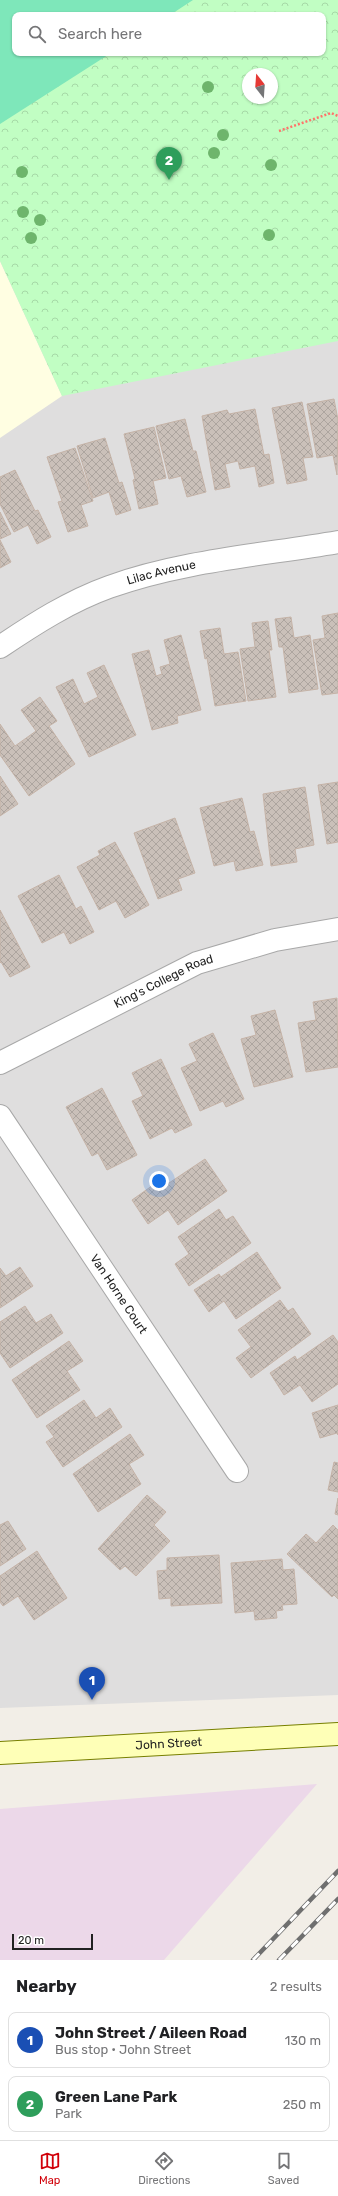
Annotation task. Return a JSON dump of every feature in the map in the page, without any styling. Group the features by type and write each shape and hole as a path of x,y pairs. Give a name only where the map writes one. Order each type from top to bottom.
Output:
{"main road":[{"name":"John Street","path":"0,1753 338,1734"}],"street":[{"name":"Lilac Avenue","path":"0,647 62,609 109,587 172,570 338,542"},
{"name":"King's College Road","path":"0,1063 197,962 275,940 338,929"},
{"name":"Van Horne Court","path":"0,1116 237,1471"}],"path":[{"path":"279,131 331,113 338,116"}],"shaded area":[{"path":"0,0 338,0 338,1695 0,1708"},
{"path":"0,261 62,396 0,438"},
{"path":"317,1784 164,1960 0,1960 0,1809"}],"green space":[{"path":"0,0 338,0 338,341 62,396 0,261"},
{"path":"0,0 193,0 175,12 12,12 12,56 106,56 0,124"}],"building":[{"path":"334,399 338,420 337,475 333,455 317,458 307,404"},
{"path":"302,402 313,457 303,458 307,480 287,484 272,408"},
{"path":"255,409 264,455 269,454 274,483 259,487 255,466 240,469 238,461 225,464 230,487 215,490 202,416 227,410 229,414"},
{"path":"185,419 193,451 196,451 206,492 187,497 181,476 169,479 156,426"},
{"path":"154,427 166,478 153,481 158,504 139,509 133,480 135,479 124,434"},
{"path":"105,438 119,483 122,482 131,510 116,515 109,492 93,498 77,446"},
{"path":"75,448 93,501 81,505 88,526 68,532 58,502 62,501 47,457"},
{"path":"15,470 35,511 38,510 51,537 37,544 28,525 14,532 0,504 0,477"},
{"path":"0,512 11,534 0,539"},
{"path":"0,540 11,562 0,568"},
{"path":"338,613 338,693 322,695 313,640 325,638 322,616"},
{"path":"291,617 294,638 310,635 318,689 289,693 283,647 279,647 275,619"},
{"path":"268,621 272,650 269,650 276,697 248,701 240,649 255,647 252,623"},
{"path":"220,628 224,654 238,652 246,701 215,706 207,658 205,659 200,631"},
{"path":"181,635 201,710 177,716 178,723 152,730 132,654 149,650 156,676 162,674 160,667 170,664 164,640"},
{"path":"104,665 136,735 89,757 56,687 73,679 84,704 98,697 87,673"},
{"path":"40,697 57,721 49,726 75,764 29,796 0,755 0,724 15,746 36,731 21,710"},
{"path":"0,776 18,804 0,816"},
{"path":"338,782 338,842 327,844 318,785"},
{"path":"305,787 314,845 295,849 297,862 271,866 263,794"},
{"path":"242,798 250,832 254,831 263,865 236,871 234,861 214,866 200,808"},
{"path":"175,818 195,873 178,879 182,890 158,899 134,833"},
{"path":"115,842 149,905 125,918 116,901 99,910 77,867 100,855 98,851"},
{"path":"59,875 76,909 81,906 94,932 70,944 64,932 42,943 18,896"},
{"path":"0,910 30,967 10,977 1,962 0,963"},
{"path":"337,998 338,1067 306,1072 298,1023 316,1020 313,1002"},
{"path":"275,1010 293,1077 254,1087 241,1039 256,1035 251,1016"},
{"path":"213,1033 244,1099 226,1107 223,1101 200,1111 181,1068 197,1061 189,1044"},
{"path":"161,1059 192,1125 175,1133 172,1128 150,1139 132,1101 143,1096 132,1073"},
{"path":"102,1088 137,1155 107,1170 98,1153 92,1156 66,1107"},
{"path":"205,1159 227,1191 178,1225 168,1210 148,1224 132,1200 156,1183 160,1189"},
{"path":"219,1209 226,1220 233,1216 251,1243 189,1286 175,1264 189,1254 178,1237"},
{"path":"257,1252 281,1288 236,1319 224,1301 209,1312 194,1290 219,1274 221,1277"},
{"path":"20,1267 33,1286 0,1308 0,1268 6,1276"},
{"path":"280,1300 288,1311 293,1308 311,1334 251,1378 236,1358 251,1347 238,1330"},
{"path":"25,1306 36,1323 51,1314 63,1333 10,1368 0,1353 0,1322"},
{"path":"333,1335 338,1342 338,1384 312,1402 300,1385 284,1395 270,1373 295,1356 297,1360"},
{"path":"69,1341 83,1361 67,1371 80,1390 37,1418 12,1380"},
{"path":"84,1400 96,1418 110,1408 122,1427 63,1467 46,1442 54,1437 46,1426"},
{"path":"338,1405 338,1435 337,1433 320,1438 312,1413"},
{"path":"130,1434 144,1455 129,1464 141,1484 98,1512 73,1474"},
{"path":"334,1462 338,1463 338,1492 328,1490"},
{"path":"147,1495 166,1512 154,1525 170,1541 136,1576 125,1566 120,1570 98,1549"},
{"path":"338,1498 338,1515 335,1514"},
{"path":"8,1521 26,1549 0,1566 0,1525"},
{"path":"333,1525 338,1530 338,1599 334,1595 332,1597 287,1554 306,1534 316,1543"},
{"path":"37,1551 67,1598 34,1620 18,1596 3,1606 0,1602 0,1576"},
{"path":"219,1555 222,1603 171,1606 171,1598 159,1599 157,1571 167,1570 167,1558"},
{"path":"282,1559 283,1570 294,1569 297,1604 282,1605 283,1610 276,1611 277,1618 255,1620 254,1611 235,1613 231,1563"}],"railway":[{"path":"253,1960 338,1871"},
{"path":"279,1960 338,1899"}],"place":[{"name":"Green Lane Park","path":"169,180"},
{"name":"John Street / Aileen Road","path":"92,1700"}]}
